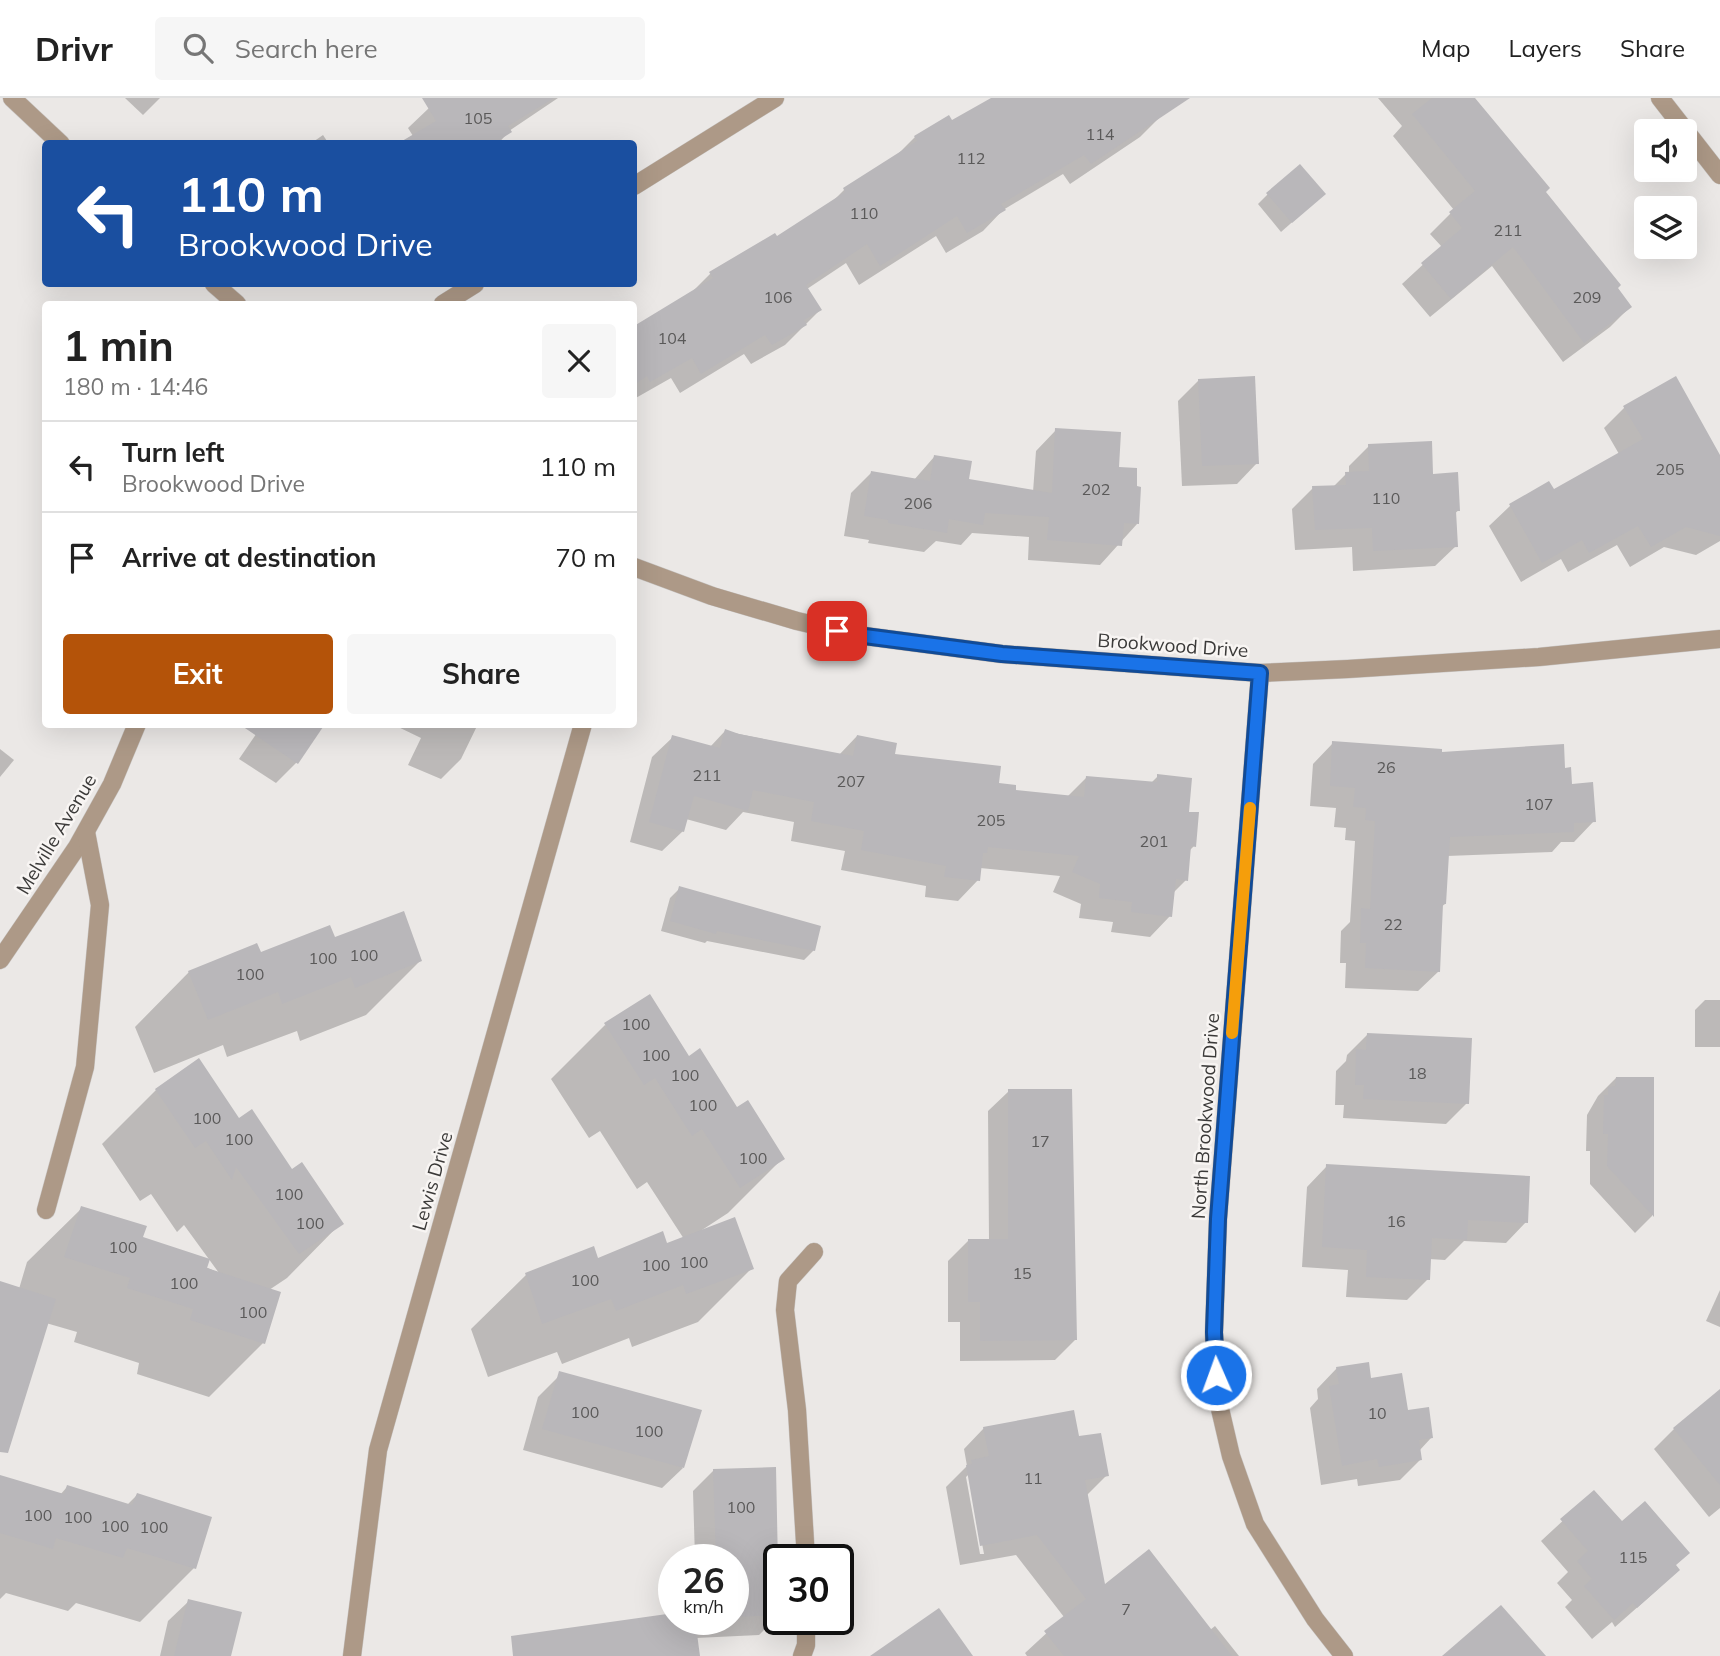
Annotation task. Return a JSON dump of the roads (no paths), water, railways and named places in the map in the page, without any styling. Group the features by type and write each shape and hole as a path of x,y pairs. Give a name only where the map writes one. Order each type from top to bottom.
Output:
{"street":[{"path":"12,98 57,140"},
{"path":"637,184 775,98"},
{"path":"1660,98 1720,175"},
{"path":"217,287 234,301"},
{"path":"448,301 470,287"},
{"name":"Brookwood Drive","path":"637,568 712,596 857,635 1002,654 1260,673 1539,657 1720,639"},
{"name":"North Brookwood Drive","path":"1260,673 1218,1219 1214,1332 1217,1396 1231,1457 1255,1524 1315,1619 1344,1656"},
{"name":"Melville Avenue","path":"0,960 86,832 112,784 135,728"},
{"name":"Lewis Drive","path":"352,1656 378,1450 582,728"},
{"path":"46,1210 85,1067 100,905 86,832"},
{"path":"805,1544 797,1410 785,1310 788,1281 814,1252"},
{"path":"802,1656 806,1635"}]}
